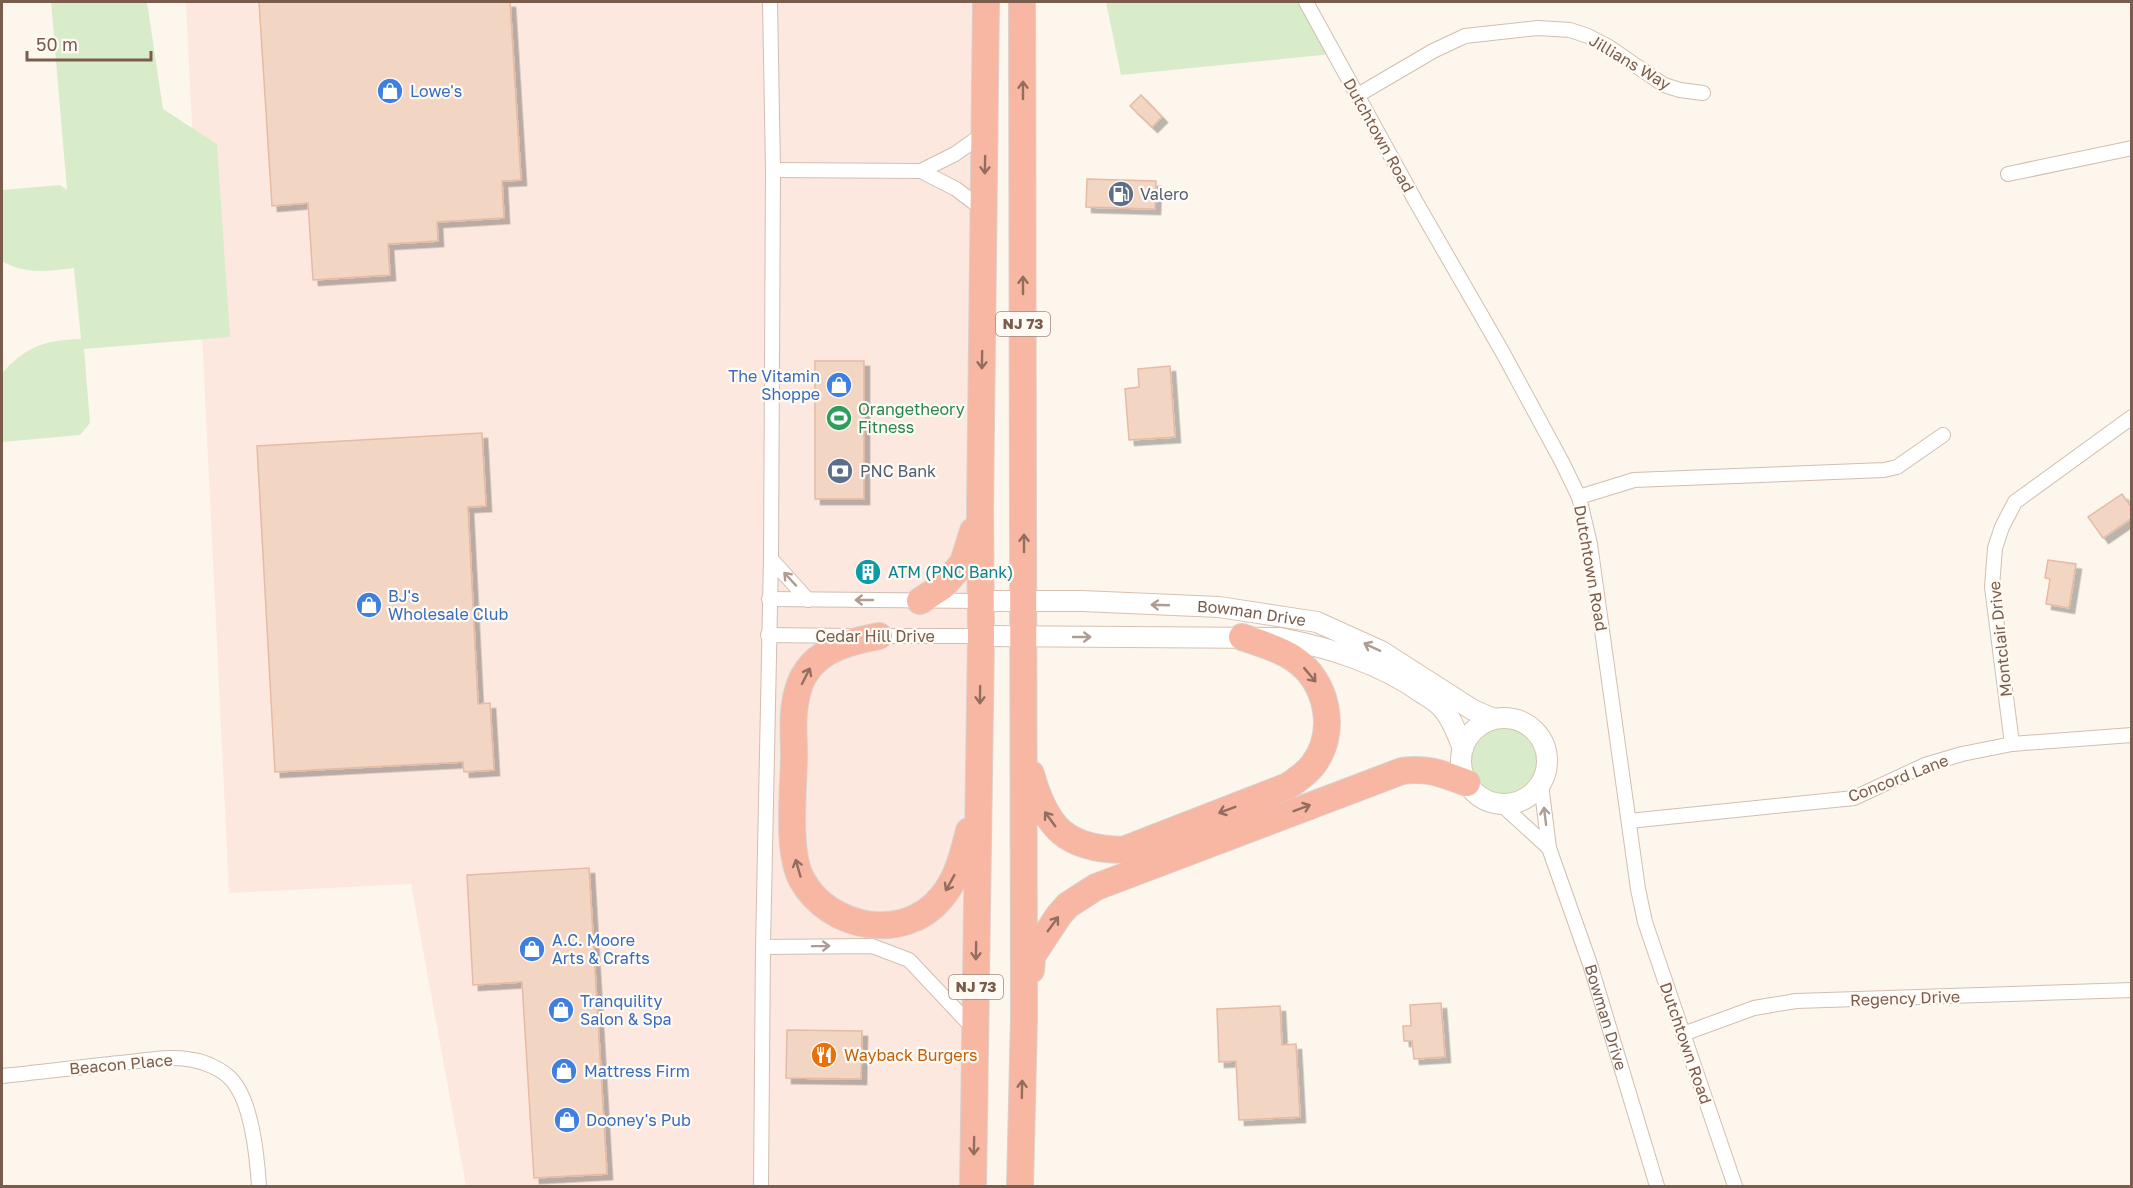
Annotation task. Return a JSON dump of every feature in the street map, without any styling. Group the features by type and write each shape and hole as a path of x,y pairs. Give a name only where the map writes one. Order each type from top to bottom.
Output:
{"highway":[{"name":"NJ 73","path":"973,1186 981,636 980,511 986,2"},
{"name":"NJ 73","path":"1020,1186 1024,1017 1023,636 1025,601 1022,2"},
{"path":"920,600 943,586 963,563 980,511"},
{"path":"879,636 850,642 824,655 813,663 804,675 795,704 793,846 802,880 823,907 836,915 859,923 885,925 905,923 926,912 941,899 954,878 963,855 979,787"},
{"path":"1024,707 1031,776 1047,816 1061,833 1082,846 1102,850 1123,850 1288,786 1314,764 1322,749 1326,724 1324,699 1317,683 1294,658 1242,637"},
{"path":"1024,1017 1028,1005 1032,956 1049,928 1068,905 1096,886 1402,771 1418,768 1467,783"}],"street":[{"path":"761,1186 763,947 771,559 773,170 770,2"},
{"name":"Dutchtown Road","path":"1306,2 1416,202 1503,353 1579,497 1590,544 1638,889 1645,922 1735,1186"},
{"name":"Jillians Way","path":"1358,95 1433,51 1465,36 1538,28 1570,30 1588,36 1609,47 1664,85 1703,93"},
{"path":"921,171 955,154 986,132"},
{"path":"2008,174 2132,148"},
{"path":"773,170 921,171 956,189 985,211"},
{"name":"Montclair Drive","path":"2012,744 1992,588 1995,548 2002,527 2015,502 2132,417"},
{"path":"1579,497 1634,480 1884,470 1897,467 1943,435"},
{"path":"771,559 808,600"},
{"path":"769,599 980,601"},
{"name":"Bowman Drive","path":"980,601 1219,607 1317,622 1381,651 1473,710 1494,719"},
{"name":"Cedar Hill Drive","path":"768,635 981,636"},
{"name":"Bowman Drive","path":"981,636 1280,638 1314,645 1348,655 1404,680 1442,707 1453,724 1463,748"},
{"path":"1494,719 1516,720 1529,726 1539,736 1547,756 1547,771 1541,784 1525,800 1502,805 1482,798 1467,783 1461,762 1463,748 1478,727 1494,719"},
{"name":"Concord Lane","path":"1629,821 1854,798 1925,765 1962,754 2012,744 2132,735"},
{"name":"Bowman Drive","path":"1541,784 1549,848 1590,964 1657,1186"},
{"name":"Bowman Drive","path":"1502,805 1549,848"},
{"path":"763,947 872,946 909,960 975,1030"},
{"name":"Regency Drive","path":"1683,1034 1754,1008 1796,1001 2132,990"},
{"name":"Beacon Place","path":"2,1076 158,1059 193,1060 221,1071 239,1090 249,1118 258,1165 259,1186"}],"shaded area":[{"path":"186,2 986,2 973,1186 466,1186 411,884 229,893"}],"green space":[{"path":"51,2 147,2 163,109 217,144 230,337 84,349 90,423 80,435 2,442 2,373 20,356 37,346 81,339 74,268 28,270 2,261 2,190 60,185 67,190"},
{"path":"1106,2 1303,2 1332,54 1121,75"},
{"path":"1504,718 1521,721 1535,730 1544,744 1547,761 1544,778 1535,792 1521,801 1504,804 1487,801 1473,792 1464,778 1461,761 1464,744 1473,730 1487,721"}],"building":[{"name":"Lowe's","path":"259,2 510,2 521,180 502,181 504,218 437,222 438,241 388,244 390,275 313,280 308,203 272,206"},
{"path":"1141,95 1162,117 1152,127 1130,106"},
{"name":"Valero","path":"1087,179 1156,181 1155,209 1086,207"},
{"path":"815,361 864,361 864,499 815,499"},
{"path":"1170,366 1175,437 1129,440 1125,389 1139,387 1138,369"},
{"name":"BJ's Wholesale Club","path":"482,433 486,506 468,507 478,704 490,703 494,770 464,772 463,762 275,772 257,446"},
{"path":"2122,494 2132,508 2132,518 2103,538 2088,517"},
{"path":"2048,560 2076,564 2069,608 2046,604 2050,579 2045,578"},
{"path":"589,868 607,1174 534,1178 522,982 473,985 467,875"},
{"path":"1441,1003 1445,1057 1414,1059 1412,1041 1404,1041 1403,1026 1411,1026 1410,1005"},
{"path":"1280,1006 1282,1045 1296,1044 1300,1117 1239,1120 1236,1061 1219,1062 1217,1009"},
{"path":"787,1030 862,1031 861,1079 786,1078"}],"place":[{"name":"Lowe's","path":"390,91"},
{"name":"Valero","path":"1121,194"},
{"name":"The Vitamin Shoppe","path":"839,385"},
{"name":"Orangetheory Fitness","path":"839,418"},
{"name":"PNC Bank","path":"840,471"},
{"name":"ATM (PNC Bank)","path":"868,572"},
{"name":"BJ's Wholesale Club","path":"369,605"},
{"name":"A.C. Moore Arts & Crafts","path":"532,949"},
{"name":"Tranquility Salon & Spa","path":"561,1010"},
{"name":"Wayback Burgers","path":"824,1055"},
{"name":"Mattress Firm","path":"564,1071"},
{"name":"Dooney's Pub","path":"567,1120"}]}
